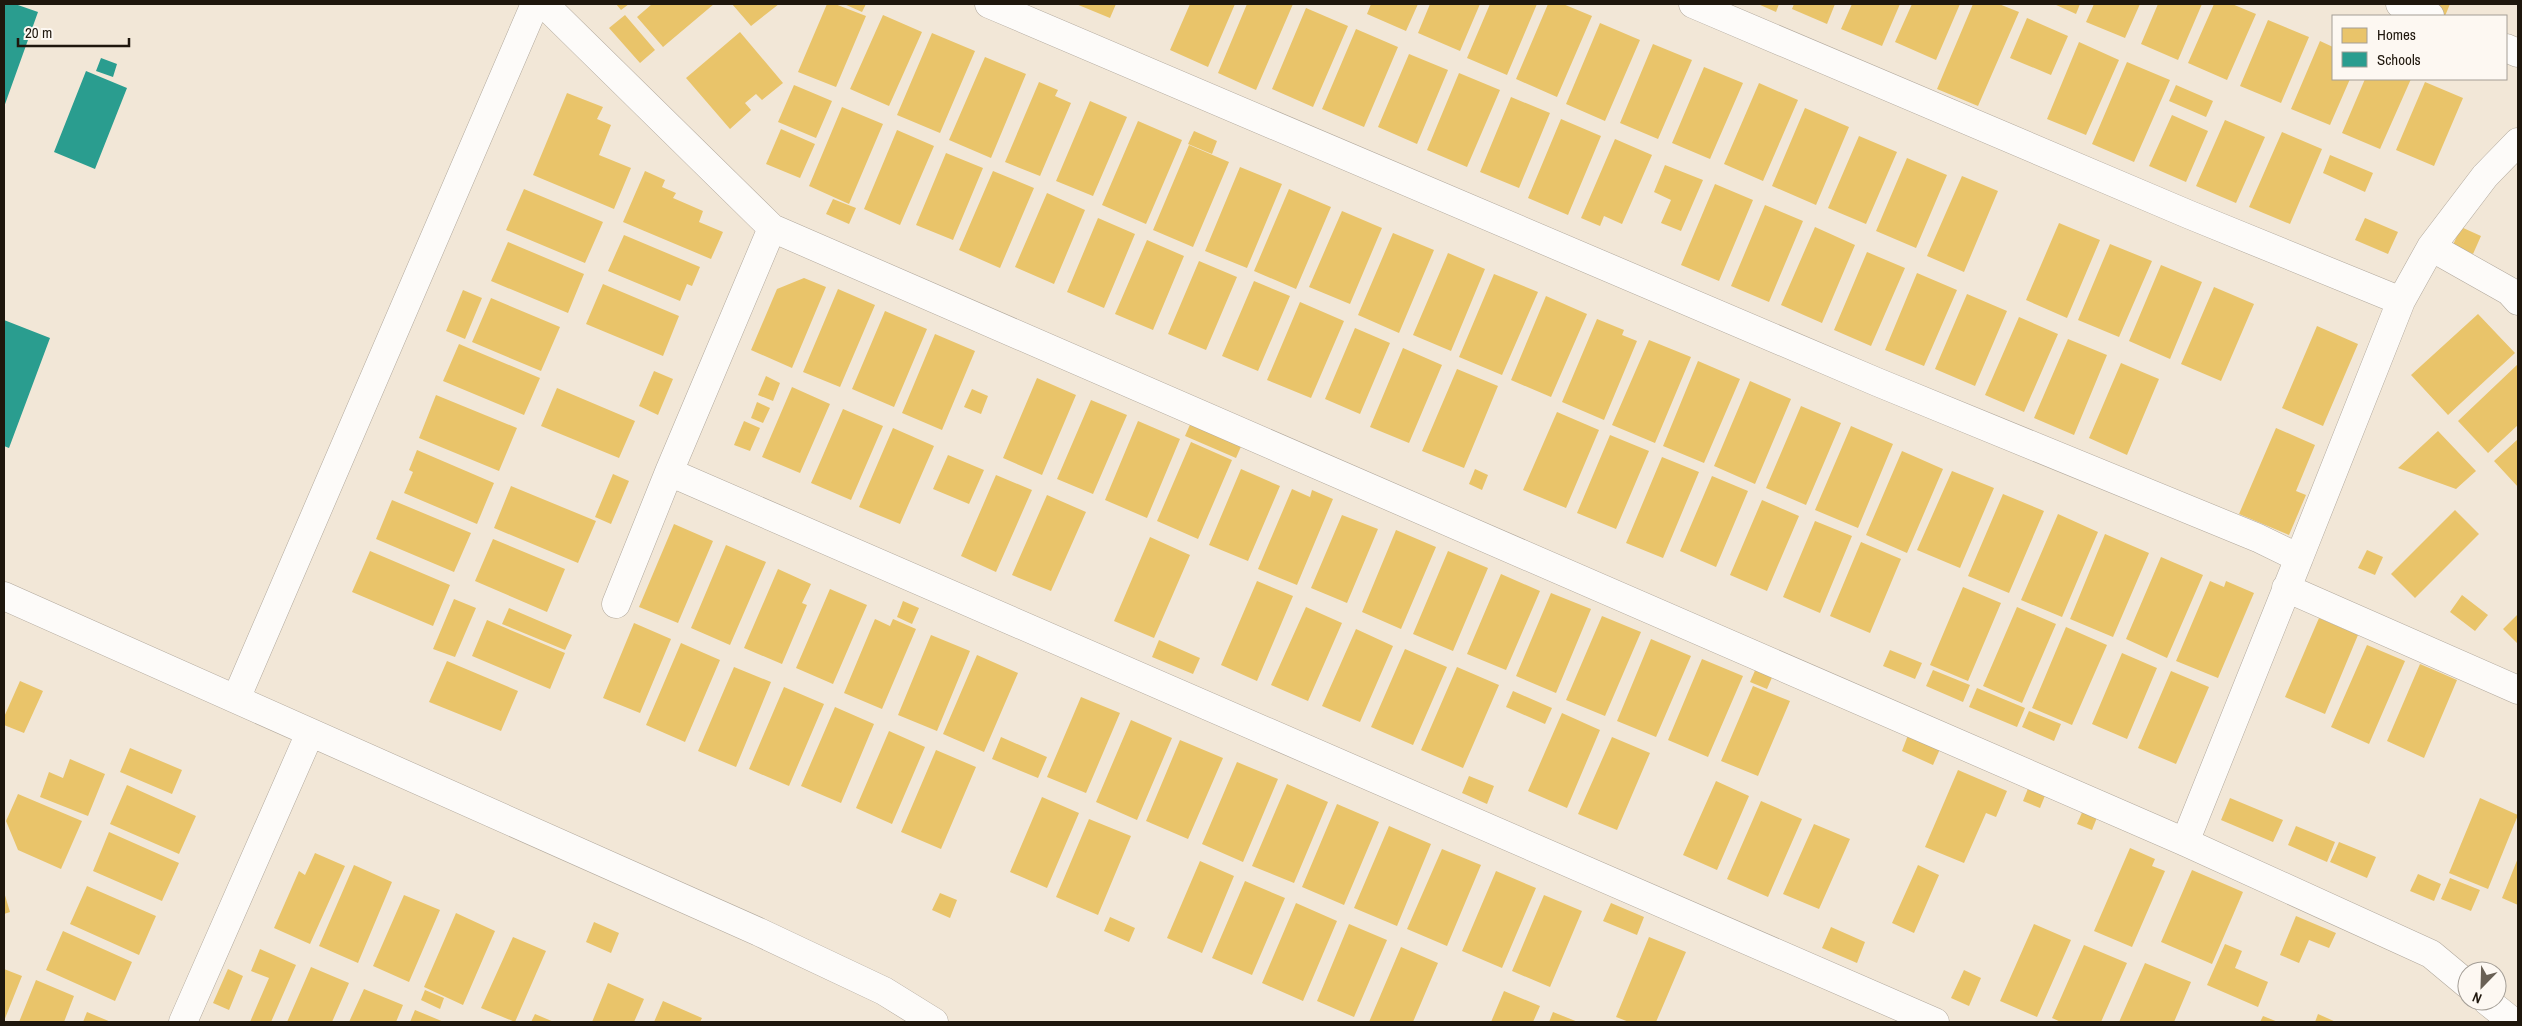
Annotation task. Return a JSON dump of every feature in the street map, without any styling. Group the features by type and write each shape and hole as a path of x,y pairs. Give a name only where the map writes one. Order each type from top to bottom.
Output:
{"street":[{"path":"236,699 535,4"},
{"path":"544,4 772,228 2184,842 2431,954 2457,976"},
{"path":"989,4 1876,382 2249,534 2299,558"},
{"path":"1693,4 2190,215 2401,301"},
{"path":"2400,4 2428,15"},
{"path":"2184,842 2401,301 2431,247 2485,176 2518,142"},
{"path":"616,604 669,472 772,228"},
{"path":"2431,247 2509,292 2518,300"},
{"path":"669,472 1935,1022"},
{"path":"2286,588 2518,690"},
{"path":"4,596 759,932 884,991 934,1022"},
{"path":"183,1022 310,733"},
{"path":"2499,1011 2513,1022"}],"building: Homes":[{"path":"616,4 629,4 621,10"},
{"path":"652,4 714,4 663,47 637,17"},
{"path":"732,4 779,4 751,26"},
{"path":"827,4 835,4 866,16 836,87 798,72"},
{"path":"844,4 866,4 862,12"},
{"path":"1076,4 1116,4 1110,18"},
{"path":"1190,4 1235,4 1208,67 1170,50"},
{"path":"1247,4 1293,4 1256,90 1218,73"},
{"path":"1371,4 1418,4 1406,31 1367,14"},
{"path":"1430,4 1480,4 1460,51 1418,33"},
{"path":"1490,4 1537,4 1507,75 1467,58"},
{"path":"1548,4 1563,4 1592,16 1557,97 1516,79"},
{"path":"1758,4 1779,4 1776,12"},
{"path":"1794,4 1835,4 1827,24 1792,9"},
{"path":"1852,4 1900,4 1882,46 1841,29"},
{"path":"1912,4 1960,4 1936,60 1895,42"},
{"path":"1973,4 1999,4 2019,12 1978,106 1937,89"},
{"path":"2054,4 2080,4 2076,14"},
{"path":"2094,4 2140,4 2125,38 2086,22"},
{"path":"2158,4 2202,4 2178,60 2141,44"},
{"path":"2214,4 2232,4 2256,14 2227,80 2188,63"},
{"path":"2410,4 2450,4 2445,15 2433,15"},
{"path":"1306,8 1348,26 1313,107 1272,89"},
{"path":"625,15 655,50 640,63 609,28"},
{"path":"883,15 922,32 889,106 850,89"},
{"path":"2027,18 2068,36 2051,75 2010,58"},
{"path":"2268,20 2309,37 2281,103 2240,86"},
{"path":"1600,23 1640,40 1605,121 1566,104"},
{"path":"1356,29 1398,47 1364,127 1322,109"},
{"path":"740,32 783,83 762,100 756,94 745,103 751,110 730,129 686,78"},
{"path":"932,33 975,51 940,133 897,115"},
{"path":"2320,41 2332,47 2332,80 2350,80 2330,125 2291,109"},
{"path":"2079,42 2119,60 2086,135 2047,119"},
{"path":"1653,44 1692,60 1658,139 1620,123"},
{"path":"1409,54 1448,70 1417,144 1378,127"},
{"path":"985,57 1026,74 991,158 949,140"},
{"path":"2127,62 2170,80 2134,162 2092,144"},
{"path":"1704,67 1743,83 1710,159 1672,143"},
{"path":"1459,73 1500,90 1467,167 1427,150"},
{"path":"2365,80 2411,80 2380,149 2342,133"},
{"path":"1039,82 1058,90 1055,96 1071,103 1040,176 1005,162"},
{"path":"2425,82 2463,98 2434,166 2396,150"},
{"path":"1759,83 1798,100 1763,181 1724,164"},
{"path":"794,85 832,101 816,138 778,122"},
{"path":"2176,85 2213,101 2206,117 2169,101"},
{"path":"567,93 603,107 597,119 611,125 599,155 631,168 614,209 533,175"},
{"path":"1511,97 1550,113 1519,188 1480,172"},
{"path":"1090,101 1127,117 1093,196 1056,181"},
{"path":"842,107 883,124 849,204 809,186"},
{"path":"1805,108 1849,127 1816,205 1772,186"},
{"path":"2172,115 2208,131 2186,182 2149,166"},
{"path":"1561,119 1601,136 1568,215 1528,198"},
{"path":"2225,120 2265,137 2236,203 2196,186"},
{"path":"1138,121 1182,140 1146,224 1102,205"},
{"path":"781,129 815,144 800,178 766,164"},
{"path":"897,130 934,146 900,225 864,209"},
{"path":"1194,131 1217,141 1212,154 1188,144"},
{"path":"2282,132 2322,149 2290,224 2249,207"},
{"path":"1859,136 1897,152 1866,224 1828,208"},
{"path":"1615,139 1652,155 1622,224 1604,216 1600,226 1581,218"},
{"path":"1189,145 1229,162 1193,247 1153,230"},
{"path":"946,153 983,168 953,240 916,225"},
{"path":"2330,155 2373,173 2365,192 2323,173"},
{"path":"1907,158 1947,175 1916,248 1876,231"},
{"path":"1665,165 1703,180 1681,231 1661,223 1671,200 1654,192"},
{"path":"1240,167 1282,184 1247,268 1205,251"},
{"path":"645,171 665,180 662,187 676,193 673,198 703,211 699,222 723,232 711,259 623,222"},
{"path":"993,171 1034,188 1000,268 959,250"},
{"path":"1962,176 1998,191 1964,272 1927,256"},
{"path":"1715,184 1753,200 1719,281 1681,265"},
{"path":"524,189 603,222 585,263 506,230"},
{"path":"1289,189 1331,207 1296,289 1254,271"},
{"path":"1047,193 1085,210 1054,284 1015,267"},
{"path":"833,199 856,208 849,224 826,214"},
{"path":"1765,205 1803,221 1769,302 1731,286"},
{"path":"1342,211 1382,228 1350,304 1309,287"},
{"path":"1098,218 1135,234 1104,308 1067,292"},
{"path":"2365,218 2398,232 2388,254 2355,240"},
{"path":"2059,223 2100,240 2067,318 2026,300"},
{"path":"1815,227 1855,245 1822,323 1781,305"},
{"path":"2461,227 2481,236 2473,254 2453,245"},
{"path":"1393,233 1434,250 1399,333 1358,315"},
{"path":"624,235 700,267 692,286 687,284 680,301 608,271"},
{"path":"1147,240 1184,256 1153,330 1115,314"},
{"path":"508,242 584,274 568,313 491,281"},
{"path":"2110,244 2152,261 2119,337 2078,320"},
{"path":"1867,252 1905,268 1871,346 1834,330"},
{"path":"1448,253 1485,269 1451,351 1413,335"},
{"path":"1199,261 1237,277 1206,350 1168,334"},
{"path":"2161,265 2202,282 2170,359 2129,341"},
{"path":"1917,273 1957,290 1924,366 1885,350"},
{"path":"1494,274 1538,292 1502,375 1459,357"},
{"path":"804,278 826,287 792,368 751,350 777,289"},
{"path":"1254,281 1290,296 1258,371 1222,356"},
{"path":"603,284 679,316 663,356 586,324"},
{"path":"2214,287 2254,304 2221,381 2181,364"},
{"path":"838,289 875,305 840,387 803,372"},
{"path":"463,290 482,298 465,339 446,331"},
{"path":"1967,294 2007,311 1975,386 1935,369"},
{"path":"1546,296 1587,314 1551,397 1511,380"},
{"path":"491,298 560,327 541,371 472,342"},
{"path":"1300,302 1344,321 1311,398 1267,380"},
{"path":"885,311 927,329 894,407 852,389"},
{"path":"2478,314 2515,353 2448,415 2411,375"},
{"path":"2019,317 2058,334 2024,412 1985,395"},
{"path":"1597,319 1624,330 1622,335 1637,341 1604,420 1562,402"},
{"path":"2317,326 2358,344 2323,426 2282,408"},
{"path":"1355,328 1390,343 1360,414 1325,399"},
{"path":"935,334 975,351 942,430 902,413"},
{"path":"2068,339 2107,355 2074,435 2034,418"},
{"path":"1649,340 1691,357 1655,443 1612,425"},
{"path":"459,344 540,378 524,415 443,381"},
{"path":"1403,348 1442,365 1409,443 1370,427"},
{"path":"1698,361 1740,379 1704,463 1663,446"},
{"path":"2121,363 2159,379 2127,455 2089,438"},
{"path":"2518,364 2518,425 2488,453 2458,421"},
{"path":"1457,369 1498,386 1464,468 1422,451"},
{"path":"654,371 673,379 658,415 639,406"},
{"path":"766,376 780,383 773,401 758,395"},
{"path":"1037,378 1076,395 1042,475 1003,458"},
{"path":"1750,381 1791,399 1755,484 1714,466"},
{"path":"792,387 830,404 800,473 762,457"},
{"path":"557,388 635,421 619,458 541,426"},
{"path":"972,389 988,396 981,414 964,407"},
{"path":"436,395 517,428 499,471 419,438"},
{"path":"1091,400 1127,415 1093,494 1057,479"},
{"path":"757,402 770,408 763,423 751,418"},
{"path":"1801,406 1841,423 1806,505 1766,488"},
{"path":"843,409 883,426 851,500 811,483"},
{"path":"1557,412 1599,430 1566,508 1523,490"},
{"path":"1192,420 1243,442 1236,458 1185,436"},
{"path":"744,421 760,428 750,451 734,445"},
{"path":"1138,421 1180,439 1147,518 1105,500"},
{"path":"1851,426 1893,444 1858,528 1815,510"},
{"path":"893,428 934,446 900,524 859,507"},
{"path":"2276,428 2315,445 2296,491 2306,495 2289,535 2239,514"},
{"path":"2438,431 2476,471 2456,489 2398,468"},
{"path":"1610,435 1649,451 1616,529 1577,513"},
{"path":"2518,439 2518,487 2494,461"},
{"path":"1191,442 1232,460 1198,539 1157,521"},
{"path":"417,450 494,483 477,524 404,493 413,472 409,470"},
{"path":"1902,451 1943,469 1907,553 1866,535"},
{"path":"948,455 984,470 969,504 933,489"},
{"path":"1662,457 1699,472 1663,558 1626,543"},
{"path":"1241,469 1280,486 1248,561 1209,545"},
{"path":"1475,469 1488,475 1482,490 1469,484"},
{"path":"1952,471 1994,488 1960,568 1917,550"},
{"path":"613,474 629,481 611,524 595,517"},
{"path":"996,475 1032,490 996,572 961,556"},
{"path":"1712,476 1748,491 1716,567 1680,551"},
{"path":"511,486 596,521 578,563 494,528"},
{"path":"1292,489 1310,497 1312,490 1333,499 1297,585 1258,569"},
{"path":"2003,494 2044,511 2009,593 1968,576"},
{"path":"1047,495 1086,512 1051,591 1012,575"},
{"path":"392,500 471,533 454,572 376,539"},
{"path":"1762,500 1799,516 1767,591 1730,575"},
{"path":"2455,510 2479,534 2415,598 2391,574"},
{"path":"2058,514 2098,532 2062,617 2021,600"},
{"path":"1342,515 1378,529 1347,603 1311,588"},
{"path":"1815,521 1852,536 1820,613 1783,597"},
{"path":"674,524 713,541 678,623 639,607"},
{"path":"1396,530 1436,547 1401,629 1362,612"},
{"path":"2105,534 2149,553 2113,637 2070,619"},
{"path":"1150,537 1190,555 1154,638 1114,621"},
{"path":"493,539 565,569 547,612 475,581"},
{"path":"1861,542 1901,559 1870,633 1830,616"},
{"path":"726,545 766,562 730,645 691,628"},
{"path":"2367,550 2383,557 2375,575 2358,568"},
{"path":"370,551 450,585 433,626 352,592"},
{"path":"1448,551 1488,568 1453,651 1413,634"},
{"path":"2161,557 2203,575 2167,658 2126,639"},
{"path":"778,569 811,584 802,603 807,605 782,664 744,648"},
{"path":"1501,574 1540,591 1506,670 1467,654"},
{"path":"1257,581 1293,596 1257,681 1221,665"},
{"path":"2210,581 2224,587 2226,581 2254,593 2218,678 2176,661"},
{"path":"1963,587 2001,603 1968,681 1930,665"},
{"path":"830,589 867,605 833,684 796,668"},
{"path":"1551,593 1591,609 1556,693 1516,676"},
{"path":"2462,595 2488,615 2475,631 2450,612"},
{"path":"454,599 476,608 455,657 433,649"},
{"path":"903,601 919,608 912,624 897,617"},
{"path":"1306,607 1342,623 1308,701 1271,685"},
{"path":"2017,607 2056,624 2022,703 1983,686"},
{"path":"509,608 572,635 565,650 502,624"},
{"path":"2518,614 2518,644 2503,629"},
{"path":"1602,616 1641,632 1605,716 1566,700"},
{"path":"2319,618 2358,635 2325,714 2285,697"},
{"path":"875,619 890,626 893,619 916,629 882,709 844,693"},
{"path":"487,620 565,653 550,689 472,656"},
{"path":"634,623 671,639 640,713 603,698"},
{"path":"2066,627 2107,645 2072,725 2032,708"},
{"path":"1356,629 1393,646 1360,722 1322,706"},
{"path":"931,635 970,651 937,731 898,715"},
{"path":"1651,639 1691,656 1656,737 1617,721"},
{"path":"1159,640 1200,658 1193,674 1152,657"},
{"path":"681,643 720,660 685,742 646,725"},
{"path":"2367,645 2405,661 2369,744 2331,727"},
{"path":"1405,649 1447,667 1413,745 1371,727"},
{"path":"1890,650 1922,663 1915,679 1883,666"},
{"path":"2122,653 2157,668 2127,739 2092,724"},
{"path":"977,655 1018,673 984,752 943,734"},
{"path":"1702,659 1743,676 1708,757 1668,740"},
{"path":"447,661 518,691 501,731 429,702"},
{"path":"2420,664 2457,680 2424,758 2387,741"},
{"path":"1757,666 1774,673 1767,689 1750,682"},
{"path":"734,667 771,682 736,767 698,751"},
{"path":"1457,667 1499,685 1463,768 1421,750"},
{"path":"1933,670 1970,685 1963,702 1926,686"},
{"path":"2171,671 2209,687 2176,764 2138,748"},
{"path":"20,681 43,691 24,733 4,725 4,717"},
{"path":"1753,686 1790,701 1758,776 1721,761"},
{"path":"784,687 824,704 789,786 749,769"},
{"path":"1977,688 2025,708 2017,727 1969,707"},
{"path":"1513,691 1552,708 1545,724 1506,707"},
{"path":"1081,697 1120,713 1086,793 1047,777"},
{"path":"835,707 874,724 841,803 801,786"},
{"path":"2029,711 2061,724 2054,741 2022,727"},
{"path":"1562,713 1600,730 1567,808 1528,791"},
{"path":"1131,720 1172,738 1137,820 1096,802"},
{"path":"889,731 925,747 892,824 856,808"},
{"path":"1908,735 1940,749 1933,765 1902,751"},
{"path":"1001,737 1047,757 1038,778 992,759"},
{"path":"1612,737 1650,753 1617,830 1578,814"},
{"path":"1180,740 1223,758 1188,839 1146,821"},
{"path":"130,748 182,770 172,794 120,772"},
{"path":"936,750 976,767 941,849 901,832"},
{"path":"70,759 105,774 88,816 40,797 49,772 63,778"},
{"path":"1237,762 1278,779 1243,862 1202,844"},
{"path":"1958,770 2007,791 1996,817 1986,813 1964,863 1925,847"},
{"path":"1469,776 1494,786 1487,804 1462,793"},
{"path":"1716,781 1749,796 1717,870 1683,855"},
{"path":"1287,784 1328,802 1294,883 1252,866"},
{"path":"127,785 196,816 179,854 110,824"},
{"path":"2029,786 2046,793 2040,808 2023,801"},
{"path":"18,794 82,821 61,869 18,850 6,821"},
{"path":"1042,797 1079,813 1047,888 1010,872"},
{"path":"2230,798 2283,820 2273,842 2221,820"},
{"path":"2480,798 2518,815 2488,889 2449,873"},
{"path":"1761,801 1802,819 1768,897 1727,879"},
{"path":"1337,804 1379,822 1344,905 1302,887"},
{"path":"2084,808 2098,815 2092,830 2077,824"},
{"path":"1089,819 1131,836 1098,915 1056,897"},
{"path":"1814,824 1850,839 1819,909 1783,894"},
{"path":"1389,826 1431,844 1397,926 1354,908"},
{"path":"2296,826 2335,842 2327,862 2288,845"},
{"path":"109,832 179,863 162,901 93,871"},
{"path":"2339,842 2376,857 2367,878 2330,862"},
{"path":"2130,848 2155,859 2152,866 2165,871 2132,947 2094,931"},
{"path":"1442,849 1481,865 1447,946 1407,929"},
{"path":"315,853 345,866 310,944 274,928 299,871 305,875"},
{"path":"2518,858 2518,905 2502,898"},
{"path":"1200,861 1234,876 1202,953 1167,938"},
{"path":"354,865 392,882 358,963 319,946"},
{"path":"1918,865 1939,875 1914,933 1892,923"},
{"path":"2192,870 2243,892 2212,964 2161,942"},
{"path":"1496,871 1536,888 1502,968 1462,951"},
{"path":"2418,874 2441,884 2434,901 2410,891"},
{"path":"2450,878 2480,890 2471,911 2441,899"},
{"path":"1245,881 1285,898 1252,975 1212,958"},
{"path":"87,886 156,916 139,955 70,924"},
{"path":"4,892 10,912 4,914"},
{"path":"940,893 957,900 950,918 932,910"},
{"path":"404,895 440,910 409,982 373,966"},
{"path":"1544,895 1582,911 1550,987 1512,971"},
{"path":"1296,903 1337,921 1303,1001 1262,983"},
{"path":"1611,903 1644,917 1637,935 1603,921"},
{"path":"456,913 495,931 463,1005 424,987"},
{"path":"2296,916 2336,933 2329,948 2309,940 2299,963 2280,955"},
{"path":"1110,917 1135,928 1129,942 1104,931"},
{"path":"594,922 619,933 611,953 586,942"},
{"path":"1349,924 1387,940 1354,1017 1317,1001"},
{"path":"2034,924 2071,940 2037,1017 2000,1001"},
{"path":"1831,927 1865,942 1857,963 1822,948"},
{"path":"63,931 132,962 115,1001 46,970"},
{"path":"513,937 546,951 515,1022 481,1008"},
{"path":"1649,937 1686,952 1656,1022 1629,1022 1616,1017"},
{"path":"2225,944 2242,951 2235,968 2268,982 2258,1007 2207,985"},
{"path":"2084,945 2127,963 2101,1022 2061,1022 2052,1018"},
{"path":"1401,947 1438,963 1413,1022 1369,1022"},
{"path":"260,949 296,965 271,1022 250,1022 269,978 251,971"},
{"path":"2145,963 2191,982 2174,1022 2119,1022"},
{"path":"311,967 349,983 332,1022 287,1022"},
{"path":"4,969 22,976 4,1021"},
{"path":"228,969 243,976 229,1010 213,1003"},
{"path":"1964,970 1981,978 1969,1006 1951,998"},
{"path":"36,980 74,996 64,1022 19,1022"},
{"path":"608,983 644,999 634,1022 592,1022"},
{"path":"364,989 403,1005 396,1022 349,1022"},
{"path":"425,990 444,998 440,1009 421,1000"},
{"path":"1504,991 1540,1006 1533,1022 1491,1022"},
{"path":"663,1001 702,1018 700,1022 654,1022"},
{"path":"415,1010 444,1022 410,1022"},
{"path":"87,1012 111,1022 83,1022"},
{"path":"1553,1012 1578,1022 1549,1022"},
{"path":"535,1014 554,1022 531,1022"},
{"path":"2318,1014 2336,1022 2315,1022"},
{"path":"2263,1016 2278,1022 2260,1022"}],"building: Schools":[{"path":"4,4 15,4 38,12 4,107"},
{"path":"101,58 117,64 113,77 96,71"},
{"path":"86,71 127,88 95,169 54,152"},
{"path":"4,320 50,338 9,448 4,446"}]}
